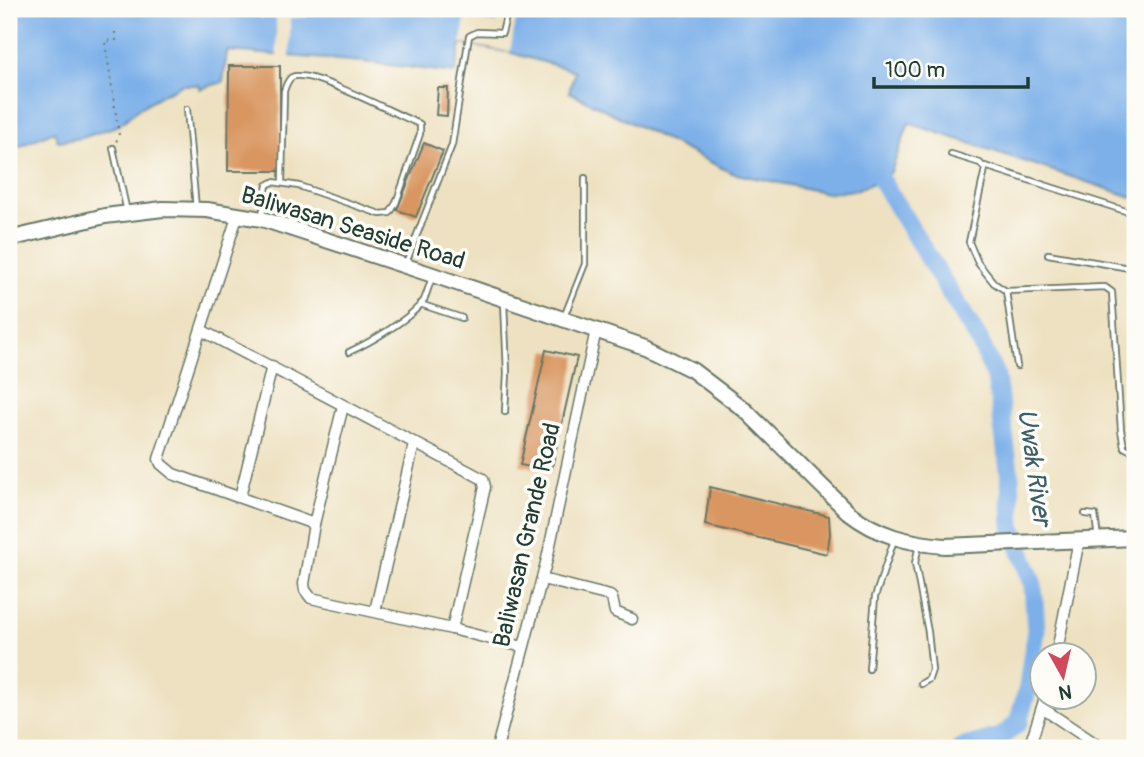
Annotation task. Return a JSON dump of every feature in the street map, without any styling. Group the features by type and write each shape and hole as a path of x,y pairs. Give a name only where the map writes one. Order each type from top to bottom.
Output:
{"main road":[{"name":"Baliwasan Seaside Road","path":"9,239 105,216 163,209 196,209 262,219 667,356 712,384 746,411 849,513 864,525 894,539 919,544 1004,544 1135,538"}],"street":[{"path":"238,214 159,459 173,474 314,524"},
{"path":"201,330 480,477 485,483 452,629"},
{"name":"Baliwasan Grande Road","path":"497,748 542,579 596,330"},
{"path":"240,497 272,366"},
{"path":"343,406 314,524 304,584 307,595 523,647"},
{"path":"375,611 414,444"},
{"path":"1059,642 1079,540"},
{"path":"542,579 610,596 615,612 632,619"},
{"path":"1029,748 1041,712"},
{"path":"1056,712 1102,748"}],"lane":[{"path":"405,266 452,145 469,36 477,32 502,33 508,9"},
{"path":"262,219 267,185 273,181 385,215 393,210 396,204 420,134 420,124 345,90 302,76 292,77 284,91 282,182"},
{"path":"187,109 196,209"},
{"path":"113,148 127,213"},
{"path":"951,154 1135,214"},
{"path":"984,166 985,174 969,242 978,263 994,283 1006,291 1105,287 1112,292 1121,430 1124,447 1135,453"},
{"path":"563,320 585,264 585,178"},
{"path":"1048,254 1135,269"},
{"path":"349,352 387,330 420,304 433,275"},
{"path":"1006,291 1017,366"},
{"path":"504,301 507,373 505,412"},
{"path":"420,304 462,318"},
{"path":"1085,514 1095,516 1098,539"},
{"path":"869,669 874,597 894,539"},
{"path":"919,544 915,563 932,670 929,679 921,684"}],"path":[{"path":"113,148 119,135 105,41 116,40 115,32"}],"water":[{"path":"9,9 1135,9 1135,198 909,123 891,172 881,180 856,190 827,193 732,173 569,92 575,71 508,52 461,44 455,73 364,62 227,51 223,82 200,89 199,85 182,85 138,109 119,125 82,138 58,141 54,131 9,151"}],"pier":[{"path":"260,9 307,9 307,17 290,18 290,58 277,57 276,18 260,18"},
{"path":"499,9 518,9 510,52 461,43 465,18 496,23"}],"building":[{"path":"229,66 280,66 280,171 228,171"},
{"path":"438,88 448,88 447,116 436,115"},
{"path":"424,143 443,151 416,217 397,210"},
{"path":"546,350 577,357 551,471 520,465"},
{"path":"710,487 829,516 827,554 705,525"}],"waterway":[{"name":"Uwak River","path":"881,180 979,340 996,377 1010,477 1012,526 1033,585 1036,630 1028,687 1018,723 1001,737 961,748"}]}
